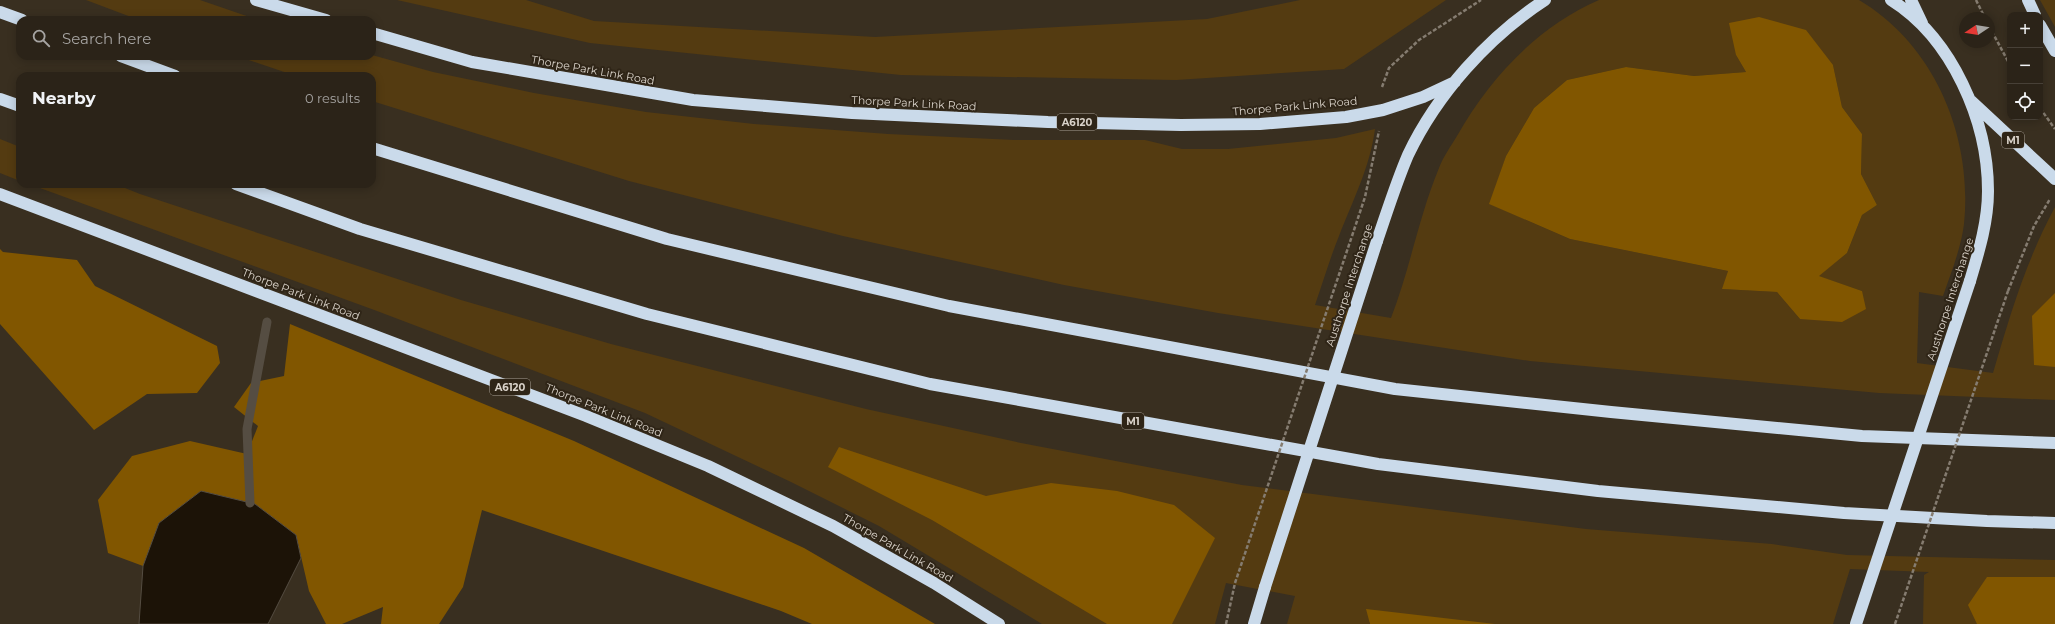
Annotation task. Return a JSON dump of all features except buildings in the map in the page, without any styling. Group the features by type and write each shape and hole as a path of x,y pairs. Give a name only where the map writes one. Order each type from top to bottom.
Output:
{"highway":[{"path":"256,0 312,16"},
{"name":"Austhorpe Interchange","path":"1254,624 1377,241 1409,155 1429,117 1455,82 1485,50 1516,22 1545,0"},
{"name":"Austhorpe Interchange","path":"1856,624 1984,237 1988,191 1984,146 1971,101 1950,63 1924,28 1891,0"},
{"path":"1911,0 1924,28"},
{"path":"2028,0 2034,12"},
{"path":"0,12 16,18"},
{"path":"2043,30 2055,51"},
{"name":"Thorpe Park Link Road","path":"376,34 472,62 693,100 859,114 1048,122 1260,124 1346,117 1382,110 1423,97 1455,82"},
{"path":"132,60 165,72"},
{"path":"0,99 16,105"},
{"name":"M1","path":"1971,101 2055,179"},
{"path":"376,149 667,238 934,302 1395,389 1611,412 1862,436 2055,443"},
{"name":"M1","path":"247,188 360,229 647,314 930,384 1378,464 1598,491 1844,513 2055,523"},
{"name":"Thorpe Park Link Road","path":"0,194 556,404 708,466 833,526 934,583 999,624"}],"path":[{"path":"1976,0 1982,12"},
{"path":"1995,37 2007,59"},
{"path":"2043,112 2055,129"},
{"path":"1895,624 2008,291 2034,226 2049,199"},
{"path":"1226,624 1235,584 1352,236"}],"shaded area":[{"path":"86,0 200,0 246,16 128,16"},
{"path":"397,0 526,0 594,21 875,37 1207,19 1300,0 1446,0 1344,69 1176,80 901,75 590,43"},
{"path":"1599,0 1859,0 1886,19 1909,42 1928,68 1943,96 1955,127 1962,159 1965,191 1963,233 1943,296 1919,292 1917,363 1993,373 2012,309 2027,268 2055,207 2055,400 1879,393 1530,361 1218,313 1064,285 843,236 629,181 376,102 376,72 284,72 249,60 376,60 376,56 433,72 534,93 646,112 754,124 888,134 1014,140 1145,140 1182,149 1228,149 1336,138 1375,129 1373,143 1365,170 1336,244 1315,305 1391,318 1404,281 1432,186 1447,152 1484,94 1500,75 1517,56 1555,24 1576,11","holes":["1736,55 1833,65 1842,107 1862,134 1861,174 1877,205 1862,215 1847,253 1818,276 1862,291 1800,319 1777,292 1723,289 1728,271 1570,239 1490,204 1506,156 1534,108 1567,80 1626,67 1694,76 1746,72"]},
{"path":"2040,0 2055,0 2055,27"},
{"path":"1759,17 1806,30 1833,65 1842,107 1862,134 1861,174 1877,205 1862,215 1847,253 1819,276 1862,291 1866,309 1842,322 1800,319 1777,292 1722,289 1728,271 1570,239 1489,204 1506,156 1534,108 1567,80 1626,67 1694,76 1746,72 1736,55 1729,23"},
{"path":"0,139 16,145 16,179 0,173"},
{"path":"40,188 125,188 461,300 611,344 866,409 1021,443 1242,485 1586,529 1772,544 1847,555 2055,560 2055,624 1923,624 1924,575 1929,572 1850,569 1833,624 1383,624 1369,622 1370,624 1287,624 1295,596 1226,583 1215,624 1042,624 879,526 791,482 645,413 377,311"},
{"path":"0,249 3,252 77,260 95,286 217,346 220,363 197,393 147,394 94,430 0,324"},
{"path":"2055,293 2055,367 2034,365 2032,316"},
{"path":"290,324 574,441 804,548 935,624 812,624 781,611 482,510 463,587 439,624 381,624 383,607 342,624 326,624 309,591 296,535 255,504 201,491 159,523 143,566 108,553 98,500 132,456 190,441 247,454 258,426 234,407 251,383 284,376"},
{"path":"839,447 986,496 1051,483 1117,491 1174,505 1215,538 1172,624 1107,624 932,520 828,467"},
{"path":"201,491 255,504 296,535 301,558 268,624 139,624 143,566 159,523"},
{"path":"1987,577 2055,577 2055,624 1977,624 1968,605"},
{"path":"1366,609 1495,624 1370,624"}],"waterway":[{"path":"250,503 247,429 267,322"}]}
